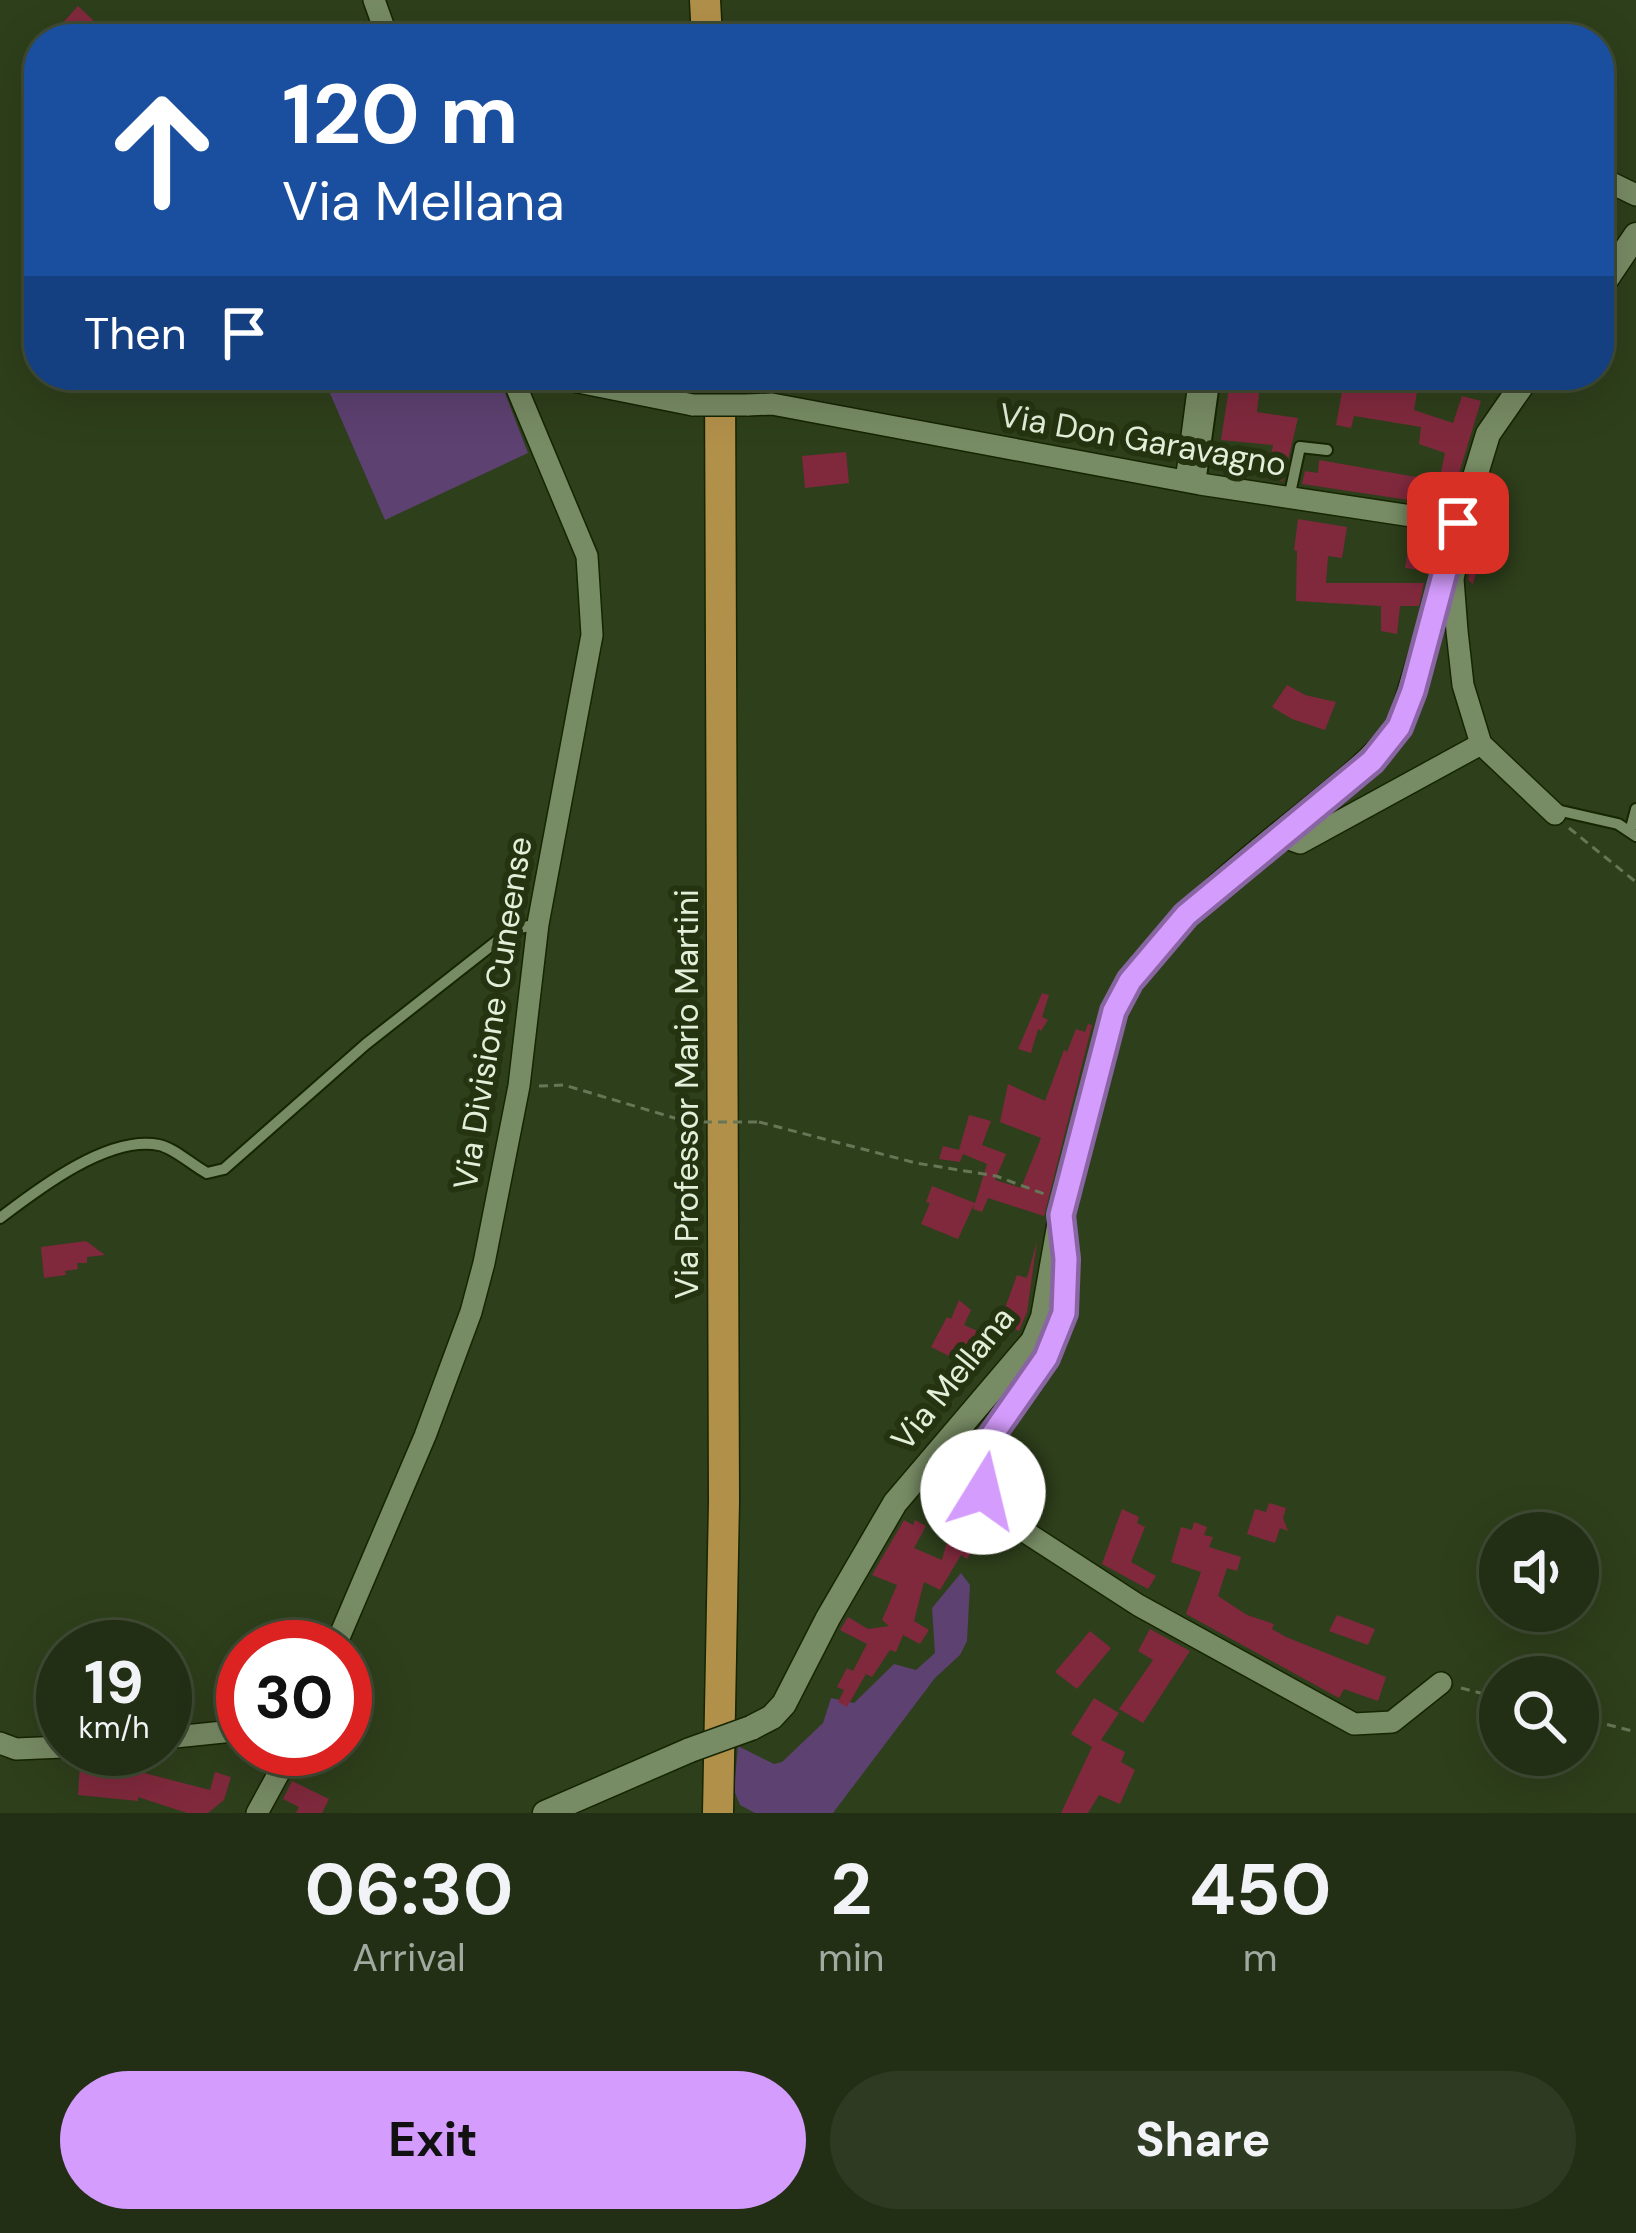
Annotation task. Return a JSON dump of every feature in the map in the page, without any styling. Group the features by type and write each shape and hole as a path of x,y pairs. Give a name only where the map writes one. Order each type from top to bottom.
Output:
{"main road":[{"name":"Via Professor Mario Martini","path":"718,1813 724,1502 720,390"}],"street":[{"path":"1614,268 1636,235"},
{"name":"Via Divisione Cuneense","path":"347,1620 425,1436 470,1312 519,1087 538,924 592,635 587,556 518,390"},
{"name":"Via Divisione Cuneense","path":"618,390 693,405"},
{"path":"1193,482 1199,390"},
{"name":"Via Mellana","path":"545,1813 751,1728 784,1704 895,1502 1033,1340 1043,1317 1063,1208 1114,1011 1130,981 1186,915 1372,761 1399,727 1488,434 1519,390"},
{"name":"Via Don Garavagno","path":"693,405 772,404 1193,482 1458,523"},
{"path":"1458,523 1463,532 1454,579 1456,632 1462,686 1481,744 1555,814"},
{"path":"1278,835 1300,843 1481,744"},
{"path":"1063,1208 1064,1313 1046,1358 978,1455 983,1492 1010,1522 1138,1605 1354,1724 1392,1722 1441,1683"},
{"path":"0,1743 16,1749 36,1748"},
{"path":"257,1813 277,1776"}],"lane":[{"path":"1193,482 1212,390"},
{"path":"1289,498 1300,446 1327,450"},
{"path":"1555,814 1561,811 1618,824 1633,834 1636,809"},
{"path":"0,1218 65,1168 136,1144 162,1145 207,1173 224,1169 402,1016 512,930 538,924"}],"path":[{"path":"1555,814 1636,881"},
{"path":"519,1087 564,1085 688,1122 759,1122 916,1163 996,1176 1063,1208"},
{"path":"1441,1683 1479,1693"},
{"path":"1599,1722 1636,1732"}],"shaded area":[{"path":"329,390 504,390 528,453 385,520"},
{"path":"961,1573 970,1585 967,1641 960,1655 935,1678 833,1813 755,1813 740,1805 734,1790 738,1746 774,1764 782,1762 823,1723 831,1698 854,1703 894,1664 916,1670 935,1653 932,1608"}],"building":[{"path":"78,6 96,23 95,24 62,24"},
{"path":"1229,390 1259,390 1257,412 1298,418 1283,481 1267,479 1273,445 1221,440"},
{"path":"1329,390 1417,390 1414,410 1453,423 1462,396 1481,401 1449,506 1302,484 1305,471 1318,473 1319,460 1439,481 1445,453 1419,444 1421,427 1354,416 1351,428 1336,425 1342,392"},
{"path":"846,452 849,483 805,488 802,456"},
{"path":"1480,518 1507,526 1494,552 1483,549 1473,584 1468,580"},
{"path":"1298,519 1347,527 1342,558 1328,556 1326,583 1424,583 1419,606 1400,606 1397,634 1381,631 1381,606 1296,601"},
{"path":"1411,531 1440,535 1426,571 1405,568"},
{"path":"1287,685 1336,702 1325,730 1272,707"},
{"path":"1042,993 1049,995 1042,1017 1048,1020 1038,1029 1031,1053 1018,1049"},
{"path":"1092,1025 1044,1216 988,1198 982,1212 973,1209 974,1204 958,1239 921,1224 932,1186 975,1203 987,1164 963,1154 960,1162 939,1159 943,1146 959,1150 969,1115 991,1121 982,1145 1006,1154 995,1180 1021,1188 1041,1138 1000,1122 1008,1084 1045,1101 1064,1050 1067,1052 1076,1029 1085,1032"},
{"path":"86,1241 105,1255 87,1257 87,1263 77,1263 78,1269 65,1271 66,1275 44,1278 41,1247"},
{"path":"1037,1241 1027,1312 1019,1331 1000,1322 1017,1275 1027,1278"},
{"path":"959,1300 971,1310 964,1325 982,1333 963,1363 931,1347"},
{"path":"1269,1503 1286,1508 1283,1518 1288,1531 1280,1528 1275,1543 1247,1534 1255,1509 1266,1512"},
{"path":"1122,1509 1139,1517 1137,1523 1145,1527 1131,1562 1156,1576 1148,1589 1102,1564"},
{"path":"979,1510 990,1523 967,1559 961,1555 940,1590 924,1582 914,1621 929,1630 920,1644 903,1635 896,1652 890,1650 872,1677 866,1674 847,1707 838,1702 844,1690 837,1687 847,1668 853,1671 867,1644 840,1630 848,1617 868,1629 889,1626 882,1620 897,1585 872,1575 904,1520 926,1526 914,1548 942,1560 948,1537 957,1540"},
{"path":"1194,1522 1207,1527 1204,1535 1213,1537 1209,1547 1241,1557 1237,1571 1227,1568 1218,1596 1247,1615 1274,1624 1272,1629 1286,1637 1386,1677 1378,1701 1344,1689 1339,1698 1186,1614 1201,1572 1171,1562 1181,1527 1192,1530"},
{"path":"1337,1615 1375,1629 1368,1645 1329,1631"},
{"path":"1150,1629 1190,1651 1143,1723 1119,1709 1153,1660 1138,1651"},
{"path":"1090,1631 1111,1648 1077,1689 1055,1672"},
{"path":"1094,1698 1119,1713 1101,1740 1125,1752 1121,1762 1135,1770 1120,1804 1099,1795 1088,1813 1061,1813 1092,1747 1071,1734"},
{"path":"215,1772 231,1777 224,1800 208,1813 187,1813 138,1797 138,1801 78,1795 79,1776 156,1776 210,1790"},
{"path":"292,1781 329,1799 322,1813 296,1813 299,1807 283,1799"}],"route":[{"path":"983,1492 978,1455 1046,1358 1064,1313 1066,1259 1061,1215 1114,1011 1130,981 1186,915 1372,761 1399,727 1458,523"}]}
